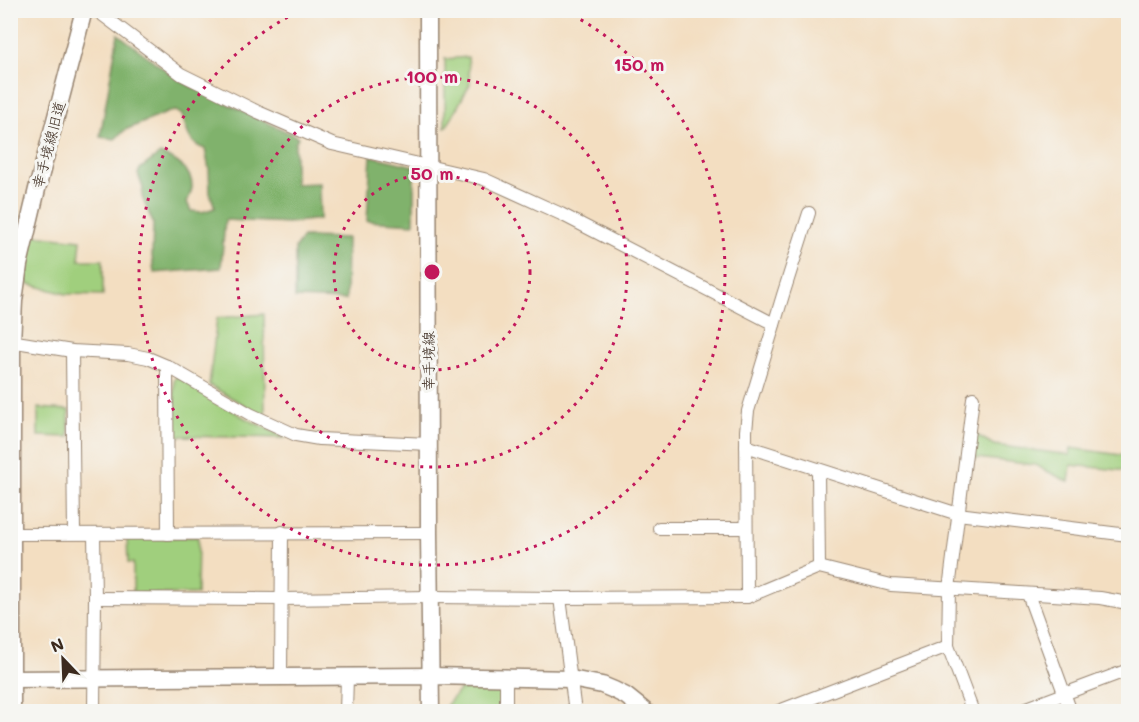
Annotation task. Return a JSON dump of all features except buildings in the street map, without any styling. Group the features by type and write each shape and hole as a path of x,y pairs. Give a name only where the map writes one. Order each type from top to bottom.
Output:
{"street":[{"name":"幸手境線旧道","path":"12,711 11,341 14,301 19,265 84,10"},
{"path":"96,10 181,74 258,112 332,144 484,179 624,246 774,324"},
{"name":"幸手境線","path":"428,10 431,711"},
{"path":"747,597 746,446 748,411 809,213"},
{"path":"11,341 72,351 129,354 148,358 167,366 250,414 296,435 319,439 429,444"},
{"path":"72,351 74,533"},
{"path":"167,366 168,534"},
{"path":"973,398 949,589 948,646 973,711"},
{"path":"746,446 958,514 1128,535"},
{"path":"818,470 819,567"},
{"path":"659,528 746,528"},
{"path":"281,677 282,532"},
{"path":"11,534 429,533"},
{"path":"94,534 94,711"},
{"path":"95,598 747,597 819,567 891,585 1100,598 1128,603"},
{"path":"1028,594 1071,711"},
{"path":"560,598 575,711"},
{"path":"776,711 948,646"},
{"path":"1016,711 1128,670"},
{"path":"11,679 432,676 571,679 602,685 614,690 646,711"},
{"path":"346,711 347,678"},
{"path":"506,678 506,711"}],"green space":[{"path":"118,34 190,86 298,137 295,144 295,184 319,183 320,219 288,223 225,220 221,268 154,273 153,223 142,197 143,188 138,174 140,169 160,154 171,159 182,166 190,176 192,188 187,202 191,211 202,212 215,208 210,193 205,149 195,144 187,131 182,115 176,111 125,130 115,139 100,137"},
{"path":"468,57 470,84 445,127 445,59"},
{"path":"371,156 414,166 414,224 367,221"},
{"path":"33,235 81,240 79,260 103,260 103,295 66,294 25,283"},
{"path":"303,237 347,238 346,300 295,298 295,248"},
{"path":"264,314 265,412 262,415 209,385 217,318"},
{"path":"177,376 245,418 286,438 175,436 174,380"},
{"path":"38,408 69,410 69,437 38,436"},
{"path":"973,433 994,445 1070,455 1071,448 1128,456 1128,471 1071,465 1069,482 1035,465 969,457"},
{"path":"198,537 197,594 133,594 133,563 128,563 127,538"},
{"path":"460,689 496,690 502,694 502,711 446,711 446,706"}]}
